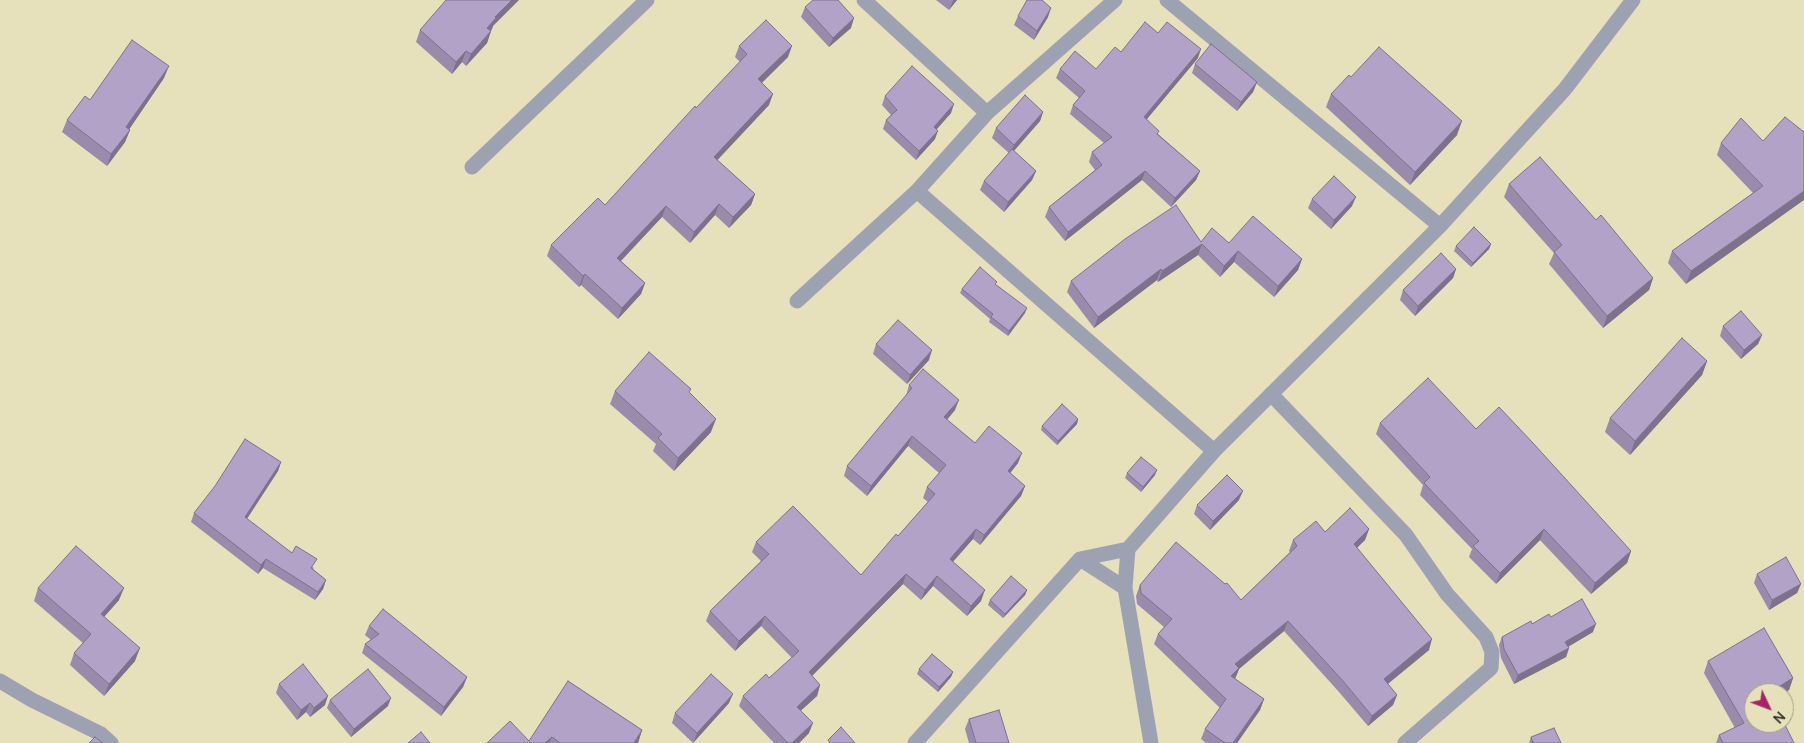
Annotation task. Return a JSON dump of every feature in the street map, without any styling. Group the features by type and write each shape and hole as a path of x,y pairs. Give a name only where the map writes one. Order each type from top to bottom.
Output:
{"street":[{"path":"472,167 647,0"},
{"path":"864,0 987,112"},
{"path":"797,301 918,191 987,112 1115,0"},
{"path":"1166,0 1440,226"},
{"path":"1151,743 1125,588 1128,549 1214,450 1440,226 1565,89 1633,0"},
{"path":"918,191 1214,450"},
{"path":"1271,394 1406,535 1446,594 1486,637 1492,652 1491,668 1405,743"},
{"path":"915,743 1080,559 1128,549"},
{"path":"1080,559 1125,588"},
{"path":"0,680 32,700 101,734 111,743"}],"building":[{"path":"446,0 512,0 495,17 487,28 491,31 471,54 466,51 456,62 420,30"},
{"path":"813,0 838,0 854,18 833,38 805,7"},
{"path":"1027,0 1042,0 1051,8 1037,31 1018,16"},
{"path":"766,20 792,46 758,79 773,94 714,157 755,194 733,217 719,204 694,232 666,206 617,258 645,283 622,308 585,274 583,276 551,245 598,198 605,205 695,106 696,108 747,54 739,46"},
{"path":"1145,22 1158,33 1167,22 1201,49 1144,117 1159,131 1157,134 1200,171 1175,198 1145,171 1068,232 1049,207 1102,165 1092,152 1112,137 1073,105 1085,91 1060,69 1075,51 1096,69 1115,47 1121,52"},
{"path":"132,40 169,66 126,127 130,130 111,154 67,120 85,96 90,100"},
{"path":"1211,44 1257,82 1241,102 1195,64"},
{"path":"1379,47 1462,121 1415,172 1331,94 1349,75 1351,77"},
{"path":"912,66 954,104 934,127 938,131 919,151 886,120 897,110 885,96"},
{"path":"1025,95 1043,112 1014,145 996,128"},
{"path":"1785,117 1804,132 1804,191 1691,271 1672,251 1763,186 1721,143 1741,118 1763,141"},
{"path":"1012,149 1036,171 1008,202 984,181"},
{"path":"1540,157 1596,220 1601,215 1653,278 1607,316 1554,252 1562,245 1509,184"},
{"path":"1334,176 1356,197 1334,220 1312,199"},
{"path":"1176,205 1201,242 1212,228 1229,243 1253,216 1302,259 1278,286 1238,251 1224,266 1202,244 1162,271 1161,269 1098,317 1071,281 1125,239"},
{"path":"1474,227 1491,244 1473,263 1456,246"},
{"path":"1441,253 1456,269 1418,306 1403,290"},
{"path":"980,267 997,282 995,284 1027,308 1009,331 991,317 993,314 962,289"},
{"path":"1741,311 1762,335 1744,350 1723,326"},
{"path":"898,320 932,350 910,375 876,344"},
{"path":"1682,338 1707,361 1635,441 1610,418"},
{"path":"649,352 691,389 689,392 716,419 678,458 658,438 662,434 615,391"},
{"path":"923,369 959,400 944,417 975,443 989,426 1022,453 1008,471 1025,486 984,535 976,529 950,559 985,590 971,606 937,576 925,590 906,574 809,672 820,685 797,707 813,723 792,743 788,743 743,696 766,674 769,678 799,651 765,616 739,641 710,611 769,554 756,542 793,506 861,575 896,534 898,536 935,494 927,487 946,465 912,436 871,486 847,466 912,388 909,385"},
{"path":"1428,378 1476,429 1499,407 1631,551 1595,583 1544,529 1500,573 1473,546 1479,541 1424,483 1430,477 1380,423"},
{"path":"1062,404 1078,419 1058,441 1042,426"},
{"path":"245,439 281,462 245,517 292,553 296,546 317,559 311,568 326,580 318,592 266,559 261,565 194,513 215,486"},
{"path":"1141,457 1157,470 1143,487 1127,473"},
{"path":"1227,475 1243,491 1213,521 1197,505"},
{"path":"1350,508 1369,529 1354,544 1432,639 1384,679 1397,695 1372,716 1288,621 1235,664 1239,668 1231,676 1264,699 1233,743 1225,743 1205,729 1226,699 1158,634 1172,619 1141,593 1140,585 1176,542 1225,584 1227,583 1241,600 1297,546 1293,540 1316,521 1325,532"},
{"path":"76,546 124,588 101,614 140,648 109,684 74,653 91,634 38,588"},
{"path":"1786,557 1801,584 1772,600 1757,574"},
{"path":"1011,576 1027,590 1005,614 990,600"},
{"path":"1582,599 1596,624 1565,642 1569,648 1518,675 1504,649 1502,637 1531,621 1532,624 1549,614 1551,617"},
{"path":"383,609 467,677 444,707 365,644 379,634 369,626"},
{"path":"1764,628 1793,678 1785,683 1744,683 1744,723 1708,661"},
{"path":"932,654 953,672 939,687 919,669"},
{"path":"303,664 328,696 314,708 310,703 301,710 279,684"},
{"path":"368,669 391,698 354,729 330,700"},
{"path":"711,674 733,694 697,733 675,713"},
{"path":"568,681 642,730 634,743 560,743 552,737 545,743 487,743 510,721 529,741"},
{"path":"999,710 1009,743 976,743 969,719"},
{"path":"1744,723 1744,733 1789,733 1794,743 1723,743 1719,735"},
{"path":"841,727 855,743 830,743 828,740"},
{"path":"1554,728 1561,743 1533,743 1531,737"},
{"path":"421,732 430,743 408,743"},
{"path":"95,737 103,743 89,743"}]}
